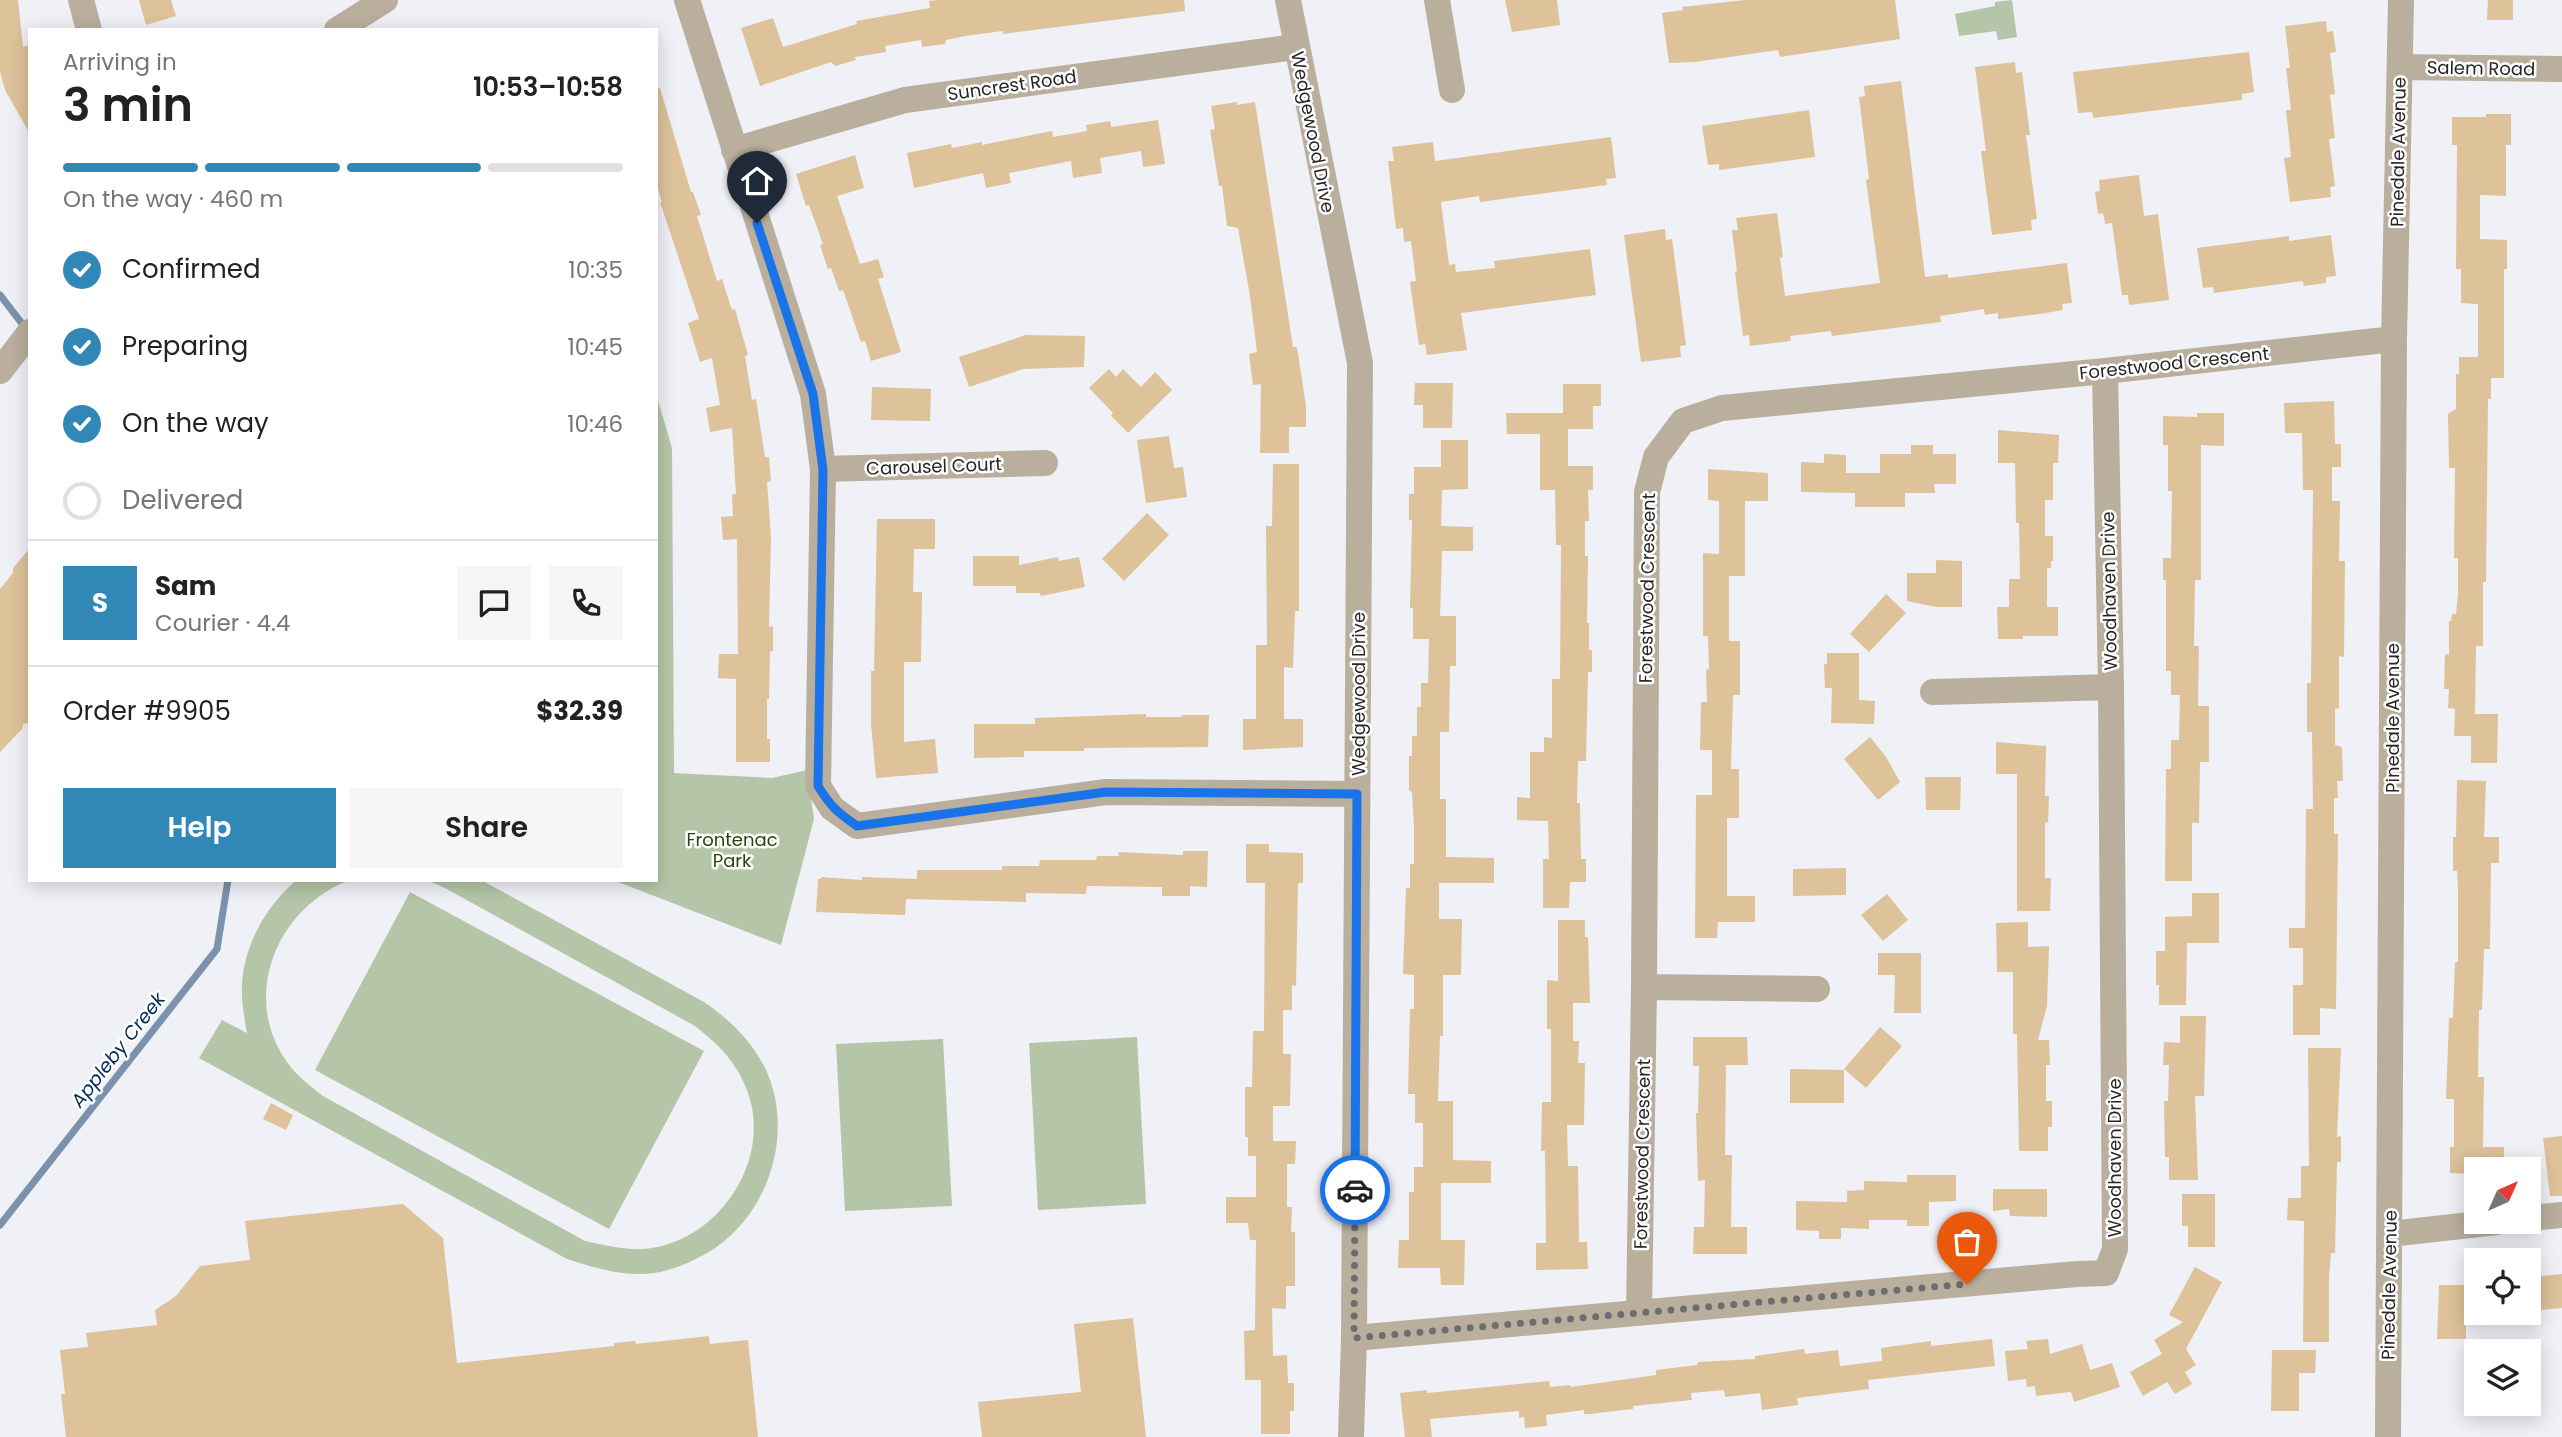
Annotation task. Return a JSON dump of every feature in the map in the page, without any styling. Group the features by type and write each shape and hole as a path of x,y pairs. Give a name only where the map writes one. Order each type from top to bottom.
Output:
{"street":[{"path":"81,0 88,28"},
{"path":"340,28 385,0"},
{"path":"687,0 813,394 823,470 818,786 832,808 857,826 1106,792 1357,794"},
{"name":"Wedgewood Drive","path":"1288,0 1295,47 1360,363 1354,1338 1351,1437"},
{"path":"1437,0 1452,90"},
{"name":"Pinedale Avenue","path":"2388,1437 2394,339 2401,0"},
{"name":"Suncrest Road","path":"734,150 905,100 1295,47"},
{"name":"Salem Road","path":"2400,67 2562,69"},
{"path":"6,363 28,335"},
{"name":"Forestwood Crescent","path":"1639,1313 1647,492 1656,457 1683,421 1721,408 2105,371 2394,339"},
{"name":"Woodhaven Drive","path":"1354,1338 2106,1273 2115,1249 2111,687 2105,371"},
{"name":"Carousel Court","path":"823,470 1045,463"},
{"path":"1933,692 2111,687"},
{"path":"1644,987 1816,989"},
{"path":"2541,1217 2562,1214"},
{"path":"2390,1234 2464,1226"}],"green space":[{"path":"2012,0 2017,37 1998,40 1996,31 1959,36 1955,14 1995,6 1995,2"},
{"name":"Frontenac Park","path":"658,401 672,448 674,773 772,778 807,770 814,819 781,945 618,882 658,882"},
{"path":"295,882 346,882 324,893 303,911 286,932 274,956 267,983 267,1010 273,1036 291,1067 323,1096 585,1241 636,1249 668,1244 692,1234 712,1218 729,1199 742,1177 751,1153 754,1128 747,1091 730,1059 695,1026 431,882 485,882 704,1002 746,1039 765,1068 774,1092 778,1117 772,1167 763,1191 750,1213 734,1232 715,1248 679,1266 640,1274 594,1267 567,1259 199,1058 222,1020 247,1033 242,990 247,955 259,926"},
{"path":"410,892 704,1051 609,1229 315,1070"},
{"path":"1137,1037 1146,1204 1038,1210 1029,1043"},
{"path":"943,1039 952,1206 845,1211 836,1044"}],"building":[{"path":"0,0 18,0 23,47 28,46 28,130 5,90 0,71"},
{"path":"139,0 171,0 176,16 146,25"},
{"path":"1184,0 1185,11 1003,34 1003,31 965,36 946,40 945,44 922,47 921,40 885,46 886,52 855,57 856,60 835,66 831,62 760,86 741,28 773,18 783,47 857,24 856,21 930,8 929,1"},
{"path":"1505,0 1557,0 1560,25 1512,32"},
{"path":"1745,0 1895,0 1900,39 1780,57 1778,50 1669,63 1662,13 1683,10 1682,7"},
{"path":"2488,0 2513,0 2513,20 2487,20"},
{"path":"2326,21 2327,32 2333,31 2336,52 2330,53 2335,94 2330,95 2335,138 2329,139 2335,186 2330,187 2331,197 2290,202 2284,158 2291,157 2286,110 2291,110 2286,68 2290,68 2285,26"},
{"path":"2249,52 2254,92 2242,94 2242,100 2093,118 2092,112 2078,113 2073,72"},
{"path":"2015,62 2016,73 2022,72 2030,135 2026,135 2037,219 2031,220 2032,230 1992,235 1981,151 1986,151 1975,67"},
{"path":"1901,81 1925,277 1948,274 1948,278 2067,263 2072,303 2062,304 2063,310 2040,314 1998,319 1998,313 1985,315 1984,309 1940,316 1941,322 1832,336 1831,331 1790,336 1791,341 1750,346 1749,335 1743,336 1735,272 1732,230 1738,230 1736,218 1777,213 1785,296 1880,283 1866,180 1869,179 1859,97 1865,96 1864,86"},
{"path":"658,88 701,215 697,216 717,281 722,279 732,310 735,309 748,355 745,356 752,400 756,399 765,457 769,457 769,627 773,626 767,699 770,762 736,762 736,679 718,678 719,654 738,654 737,539 723,540 721,517 733,516 732,494 736,494 732,428 710,432 706,408 720,405 712,358 700,362 688,323 699,319 660,202"},
{"path":"1237,102 1237,105 1255,102 1293,347 1297,347 1306,406 1306,427 1289,427 1289,453 1260,453 1261,384 1253,385 1249,354 1257,352 1250,296 1238,228 1227,226 1210,130 1215,129 1211,106"},
{"path":"1809,110 1815,157 1719,170 1719,164 1708,165 1702,126"},
{"path":"2486,114 2511,114 2511,145 2506,145 2506,196 2480,195 2480,239 2507,240 2507,269 2504,269 2504,378 2491,378 2491,399 2488,399 2483,646 2476,646 2475,714 2498,714 2497,763 2471,763 2471,736 2454,736 2455,709 2448,708 2449,689 2444,689 2445,654 2449,655 2449,621 2452,614 2456,614 2458,594 2458,558 2454,558 2455,468 2449,468 2448,414 2456,409 2459,357 2478,357 2478,304 2461,303 2461,269 2456,269 2457,145 2452,145 2452,117 2486,117"},
{"path":"1158,120 1165,164 1143,167 1141,151 1100,158 1102,173 1073,178 1071,161 1009,173 1011,183 986,188 983,173 914,188 907,153 951,144 952,148 982,142 982,145 1052,131 1053,137 1087,131 1086,125 1110,121 1111,127"},
{"path":"1611,137 1616,178 1606,179 1607,185 1480,202 1479,196 1441,202 1449,265 1455,264 1456,272 1495,268 1494,261 1590,249 1596,295 1461,313 1467,350 1427,355 1425,344 1419,345 1413,304 1410,282 1416,281 1411,241 1404,242 1403,228 1396,229 1388,161 1394,161 1392,147 1433,142 1435,161"},
{"path":"855,155 864,188 837,196 860,264 878,259 884,277 878,279 901,352 871,361 865,341 861,342 843,290 839,291 831,268 828,269 820,245 823,244 809,205 806,206 796,174"},
{"path":"2139,175 2144,216 2158,214 2169,300 2129,305 2128,295 2122,295 2112,223 2105,224 2103,213 2098,214 2095,192 2100,191 2099,180"},
{"path":"1665,229 1666,240 1672,239 1686,345 1680,346 1681,357 1641,362 1624,235"},
{"path":"2331,235 2336,276 2326,277 2326,283 2304,286 2303,281 2214,293 2213,287 2203,288 2197,248 2289,236 2289,241"},
{"path":"1026,335 1085,336 1084,367 1023,369 969,387 959,357"},
{"path":"1109,369 1116,377 1123,369 1141,387 1155,372 1172,390 1128,433 1089,388"},
{"path":"1415,383 1453,383 1452,428 1423,428 1423,405 1414,405"},
{"path":"1563,384 1601,384 1601,406 1593,406 1593,429 1568,429 1568,466 1593,466 1593,490 1588,490 1589,521 1585,521 1585,556 1588,556 1587,623 1589,650 1592,650 1592,672 1588,672 1586,761 1578,761 1577,803 1580,803 1581,859 1586,859 1586,882 1570,882 1569,908 1543,908 1543,859 1549,859 1548,821 1517,820 1517,797 1530,798 1530,752 1544,752 1544,737 1552,738 1552,679 1560,679 1561,545 1556,545 1555,490 1540,490 1540,434 1507,434 1506,413 1563,413"},
{"path":"872,387 931,389 930,421 871,420"},
{"path":"2334,401 2335,444 2341,444 2341,467 2332,467 2332,501 2340,501 2339,561 2345,561 2344,657 2339,656 2339,708 2335,709 2335,745 2342,747 2343,781 2337,781 2338,798 2334,798 2334,834 2338,834 2336,1009 2320,1008 2320,1035 2293,1035 2293,985 2303,985 2303,948 2289,948 2289,928 2305,928 2306,809 2313,809 2312,732 2307,732 2307,683 2311,683 2313,490 2303,490 2302,433 2285,433 2284,403"},
{"path":"2197,413 2224,413 2224,446 2201,445 2201,580 2195,580 2194,646 2199,646 2198,706 2209,706 2209,762 2200,762 2199,823 2192,823 2192,881 2165,881 2166,769 2171,769 2171,740 2179,740 2180,695 2171,695 2171,671 2166,671 2166,580 2163,580 2163,558 2171,558 2172,491 2168,491 2168,445 2163,445 2163,416 2197,417"},
{"path":"1998,430 2059,435 2058,463 2053,463 2053,500 2045,500 2045,536 2053,536 2053,561 2051,568 2047,568 2047,607 2058,607 2058,636 1998,639 1997,607 2009,607 2009,579 2020,579 2015,463 1998,463"},
{"path":"1169,436 1174,468 1183,467 1187,497 1146,503 1137,440"},
{"path":"1441,440 1468,440 1468,489 1442,490 1441,526 1473,527 1473,551 1442,551 1440,616 1456,616 1456,666 1450,666 1449,732 1440,732 1440,799 1446,799 1446,857 1494,858 1494,883 1439,883 1439,919 1462,919 1461,975 1443,975 1443,1036 1440,1036 1438,1101 1453,1101 1453,1160 1491,1161 1491,1183 1441,1183 1441,1240 1465,1240 1464,1285 1441,1285 1440,1268 1398,1268 1399,1240 1409,1240 1409,1192 1414,1192 1414,1167 1423,1167 1423,1123 1415,1123 1415,1094 1408,1094 1410,1009 1414,1009 1414,975 1403,974 1406,888 1410,888 1410,864 1414,864 1409,756 1412,756 1412,736 1417,736 1417,707 1421,707 1421,683 1428,683 1429,639 1413,639 1413,608 1410,608 1412,520 1409,520 1409,494 1414,494 1414,467 1441,467"},
{"path":"1911,445 1933,445 1933,454 1956,454 1956,484 1934,484 1935,493 1905,493 1905,507 1855,507 1855,493 1801,492 1801,462 1824,463 1824,454 1846,455 1846,473 1880,473 1880,454 1911,454"},
{"path":"1273,464 1299,464 1299,611 1295,611 1293,668 1284,667 1284,719 1303,719 1303,747 1243,750 1243,719 1256,719 1256,645 1267,645 1266,526 1272,526"},
{"path":"1708,469 1768,473 1768,501 1745,501 1745,576 1729,576 1729,641 1740,641 1740,695 1733,695 1731,769 1739,769 1739,818 1727,818 1727,896 1755,896 1755,922 1718,922 1717,938 1695,938 1696,795 1712,795 1712,750 1700,750 1701,702 1707,702 1706,670 1709,669 1708,636 1703,636 1703,553 1719,554 1719,501 1708,500"},
{"path":"1147,513 1169,535 1124,581 1102,559"},
{"path":"877,519 935,519 935,549 914,549 913,592 922,592 921,662 904,662 904,742 935,739 938,773 876,778 871,724 871,671 874,671"},
{"path":"28,550 28,723 23,724 22,729 0,752 0,589 13,573 13,568"},
{"path":"973,556 1019,556 1019,565 1058,557 1059,561 1079,557 1085,587 1041,596 1040,593 1016,593 1016,586 973,586"},
{"path":"1936,560 1962,561 1962,607 1936,607 1907,601 1907,573 1936,573"},
{"path":"1886,594 1906,613 1869,652 1850,634"},
{"path":"1827,653 1859,653 1859,700 1875,701 1874,724 1831,723 1832,688 1825,688 1824,664 1827,664"},
{"path":"1146,714 1146,717 1209,715 1208,747 1084,748 1084,751 1024,751 1024,757 974,758 974,724 1035,724 1035,718"},
{"path":"1870,737 1886,757 1900,782 1878,800 1844,759"},
{"path":"1996,742 2046,746 2045,796 2049,796 2048,823 2045,822 2045,878 2051,878 2050,911 2017,911 2017,774 1996,774"},
{"path":"1925,777 1961,777 1960,810 1926,810"},
{"path":"2457,780 2486,781 2484,837 2499,837 2499,863 2491,863 2490,949 2484,949 2482,1010 2479,1010 2478,1077 2484,1077 2483,1147 2504,1147 2504,1157 2464,1157 2464,1174 2450,1173 2450,1147 2454,1147 2454,1099 2446,1099 2449,1018 2453,1018 2455,962 2458,962 2457,871 2453,871 2453,837 2456,837"},
{"path":"1246,844 1269,844 1269,852 1303,853 1303,883 1298,883 1296,986 1292,985 1292,1010 1283,1010 1283,1054 1291,1054 1290,1106 1273,1106 1273,1141 1296,1141 1295,1164 1287,1164 1287,1207 1292,1207 1291,1232 1295,1232 1295,1286 1286,1286 1286,1309 1272,1308 1273,1356 1287,1355 1288,1383 1294,1383 1294,1411 1290,1411 1290,1434 1261,1434 1261,1380 1245,1380 1244,1331 1255,1330 1256,1240 1250,1240 1248,1223 1226,1223 1226,1197 1256,1197 1256,1156 1248,1156 1248,1137 1245,1137 1245,1087 1252,1087 1253,1031 1264,1031 1265,883 1246,883"},
{"path":"1183,851 1208,851 1207,887 1190,886 1190,896 1162,896 1162,887 1087,886 1086,894 1026,893 1026,902 906,899 905,915 816,912 818,879 821,877 862,880 862,877 917,879 917,870 1002,870 1002,866 1039,866 1040,860 1096,860 1097,856 1119,856 1118,852 1183,855"},
{"path":"1846,868 1846,895 1793,896 1793,869"},
{"path":"2192,893 2219,893 2219,943 2187,943 2186,1005 2159,1005 2156,951 2165,951 2165,917 2192,916"},
{"path":"1887,894 1908,920 1883,941 1861,915"},
{"path":"1558,920 1585,920 1585,937 1588,937 1590,1003 1573,1003 1573,1041 1579,1041 1578,1063 1585,1063 1584,1125 1567,1125 1568,1166 1578,1166 1579,1242 1587,1242 1588,1269 1536,1270 1536,1243 1546,1243 1545,1151 1541,1151 1542,1102 1551,1102 1551,1029 1547,1029 1547,980 1558,981"},
{"path":"2028,922 2028,947 2049,946 2047,1006 2038,1040 2049,1040 2050,1065 2046,1065 2046,1101 2052,1101 2052,1127 2048,1127 2048,1151 2019,1151 2013,972 1997,972 1996,923"},
{"path":"1878,953 1921,953 1921,1013 1894,1013 1895,975 1878,975"},
{"path":"2180,1016 2206,1016 2204,1096 2195,1096 2198,1180 2169,1180 2169,1157 2165,1157 2164,1101 2168,1101 2169,1065 2163,1065 2164,1042 2180,1043"},
{"path":"1880,1027 1902,1046 1866,1088 1844,1069"},
{"path":"1693,1037 1747,1037 1748,1065 1726,1065 1725,1155 1732,1155 1731,1227 1747,1227 1747,1254 1693,1254 1694,1227 1704,1227 1705,1180 1698,1181 1696,1113 1699,1066 1693,1066"},
{"path":"2308,1048 2341,1048 2337,1137 2341,1136 2341,1162 2337,1162 2335,1253 2331,1253 2329,1277 2329,1342 2303,1342 2304,1221 2287,1220 2288,1198 2301,1198 2301,1166 2309,1166"},
{"path":"1790,1069 1844,1070 1844,1103 1790,1103"},
{"path":"271,1103 293,1115 286,1130 263,1119"},
{"path":"2562,1136 2562,1196 2550,1196 2543,1138"},
{"path":"1907,1175 1956,1175 1956,1201 1929,1202 1929,1226 1907,1226 1907,1220 1869,1220 1869,1229 1841,1228 1841,1239 1819,1239 1819,1231 1796,1230 1796,1201 1847,1202 1847,1191 1864,1190 1864,1181 1907,1182"},
{"path":"1993,1189 2047,1189 2047,1217 2010,1216 2009,1209 1993,1211"},
{"path":"2182,1194 2215,1194 2215,1247 2188,1247 2188,1226 2182,1226"},
{"path":"403,1204 443,1238 457,1363 614,1346 614,1343 635,1341 636,1344 709,1336 710,1344 748,1340 758,1437 66,1437 60,1350 88,1347 86,1333 157,1325 155,1310 176,1296 200,1266 250,1260 245,1221"},
{"path":"2195,1267 2222,1282 2186,1349 2196,1365 2185,1372 2192,1384 2175,1394 2167,1382 2143,1396 2130,1372 2162,1354 2154,1340 2183,1322 2169,1315"},
{"path":"2562,1274 2562,1308 2541,1310 2541,1276"},
{"path":"2439,1285 2464,1285 2466,1339 2437,1339"},
{"path":"1133,1318 1146,1437 982,1437 978,1402 1081,1392 1074,1324"},
{"path":"1992,1339 1995,1366 1868,1380 1869,1389 1797,1398 1798,1405 1762,1410 1760,1393 1725,1397 1724,1390 1691,1393 1692,1400 1633,1406 1633,1409 1589,1414 1584,1414 1584,1410 1546,1415 1547,1426 1525,1428 1524,1417 1519,1418 1519,1411 1430,1419 1432,1437 1405,1437 1400,1393 1427,1390 1427,1393 1549,1381 1550,1387 1571,1387 1656,1375 1656,1370 1697,1365 1698,1362 1755,1359 1755,1356 1804,1349 1805,1354 1838,1350 1840,1366 1882,1361 1881,1348 1931,1341 1931,1346"},
{"path":"2048,1339 2050,1354 2082,1344 2090,1370 2112,1363 2120,1387 2074,1402 2071,1392 2036,1396 2035,1386 2027,1387 2026,1379 2008,1381 2005,1351 2028,1349 2026,1341"},
{"path":"2272,1350 2316,1350 2315,1373 2299,1373 2299,1411 2271,1411"}],"waterway":[{"name":"Appleby Creek","path":"0,295 27,330"},
{"name":"Appleby Creek","path":"0,1225 217,949 228,882"}],"way so far":[{"path":"1355,1190 1354,1338 1967,1284"}],"route":[{"path":"757,223 813,394 823,470 818,786 832,808 857,826 1106,792 1357,794 1355,1190"}]}
